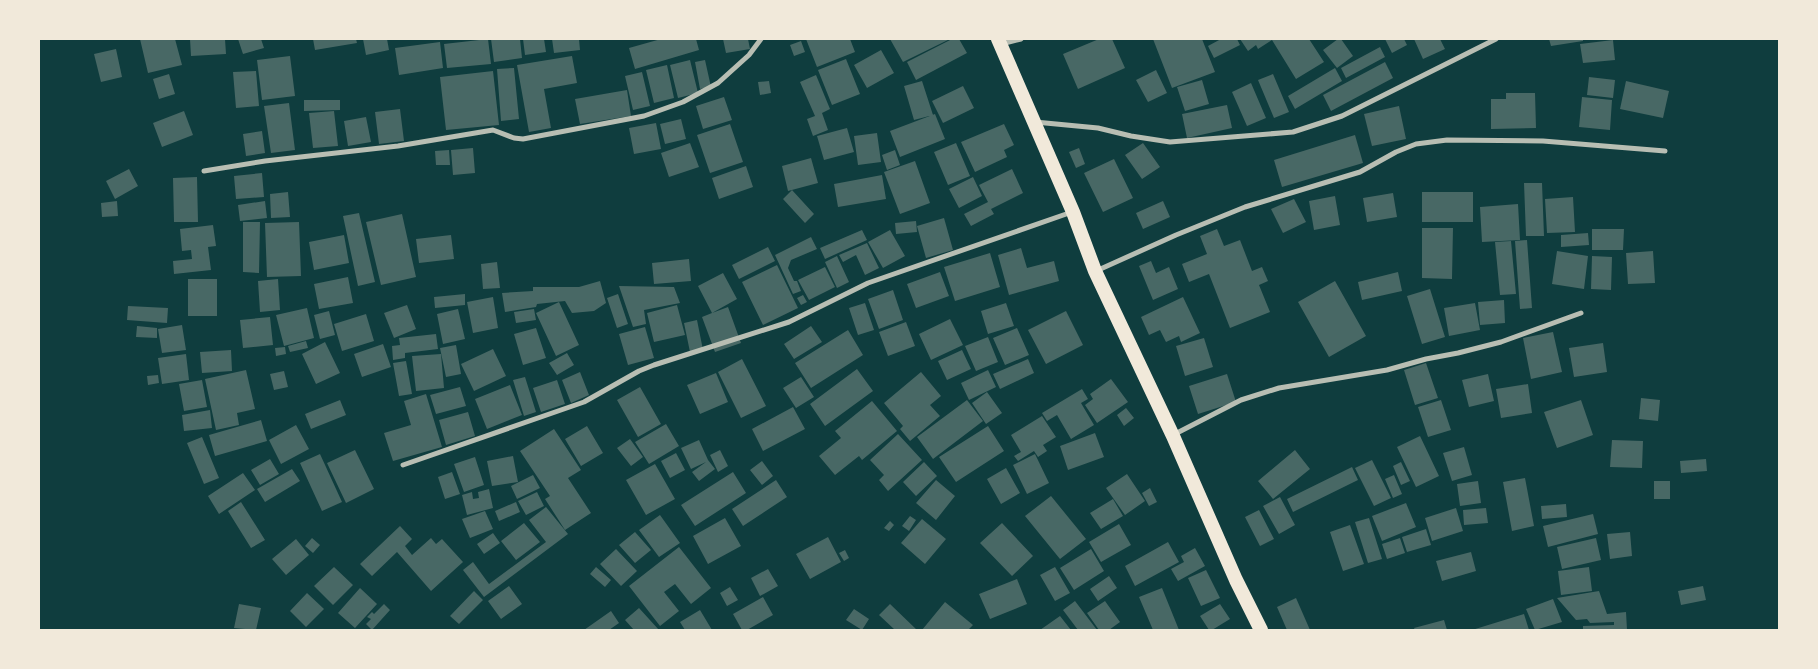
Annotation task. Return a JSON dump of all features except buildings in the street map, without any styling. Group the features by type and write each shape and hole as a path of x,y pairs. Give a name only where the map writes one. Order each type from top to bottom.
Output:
{"highway":[{"path":"1000,41 1073,212 1095,271 1173,436 1236,580 1261,630"}],"street":[{"path":"204,171 265,161 398,146 493,130 514,138 523,139 644,116 683,102 718,83 749,55 761,39"},
{"path":"1000,41 1021,39"},
{"path":"1035,122 1098,128 1131,136 1170,142 1294,132 1342,116 1496,39"},
{"path":"1095,271 1245,206 1360,172 1396,152 1416,144 1447,140 1543,141 1665,151"},
{"path":"403,465 584,402 639,371 654,365 789,322 868,283 1073,212"},
{"path":"1173,436 1241,400 1279,388 1387,370 1426,359 1458,353 1501,342 1581,313"}]}
